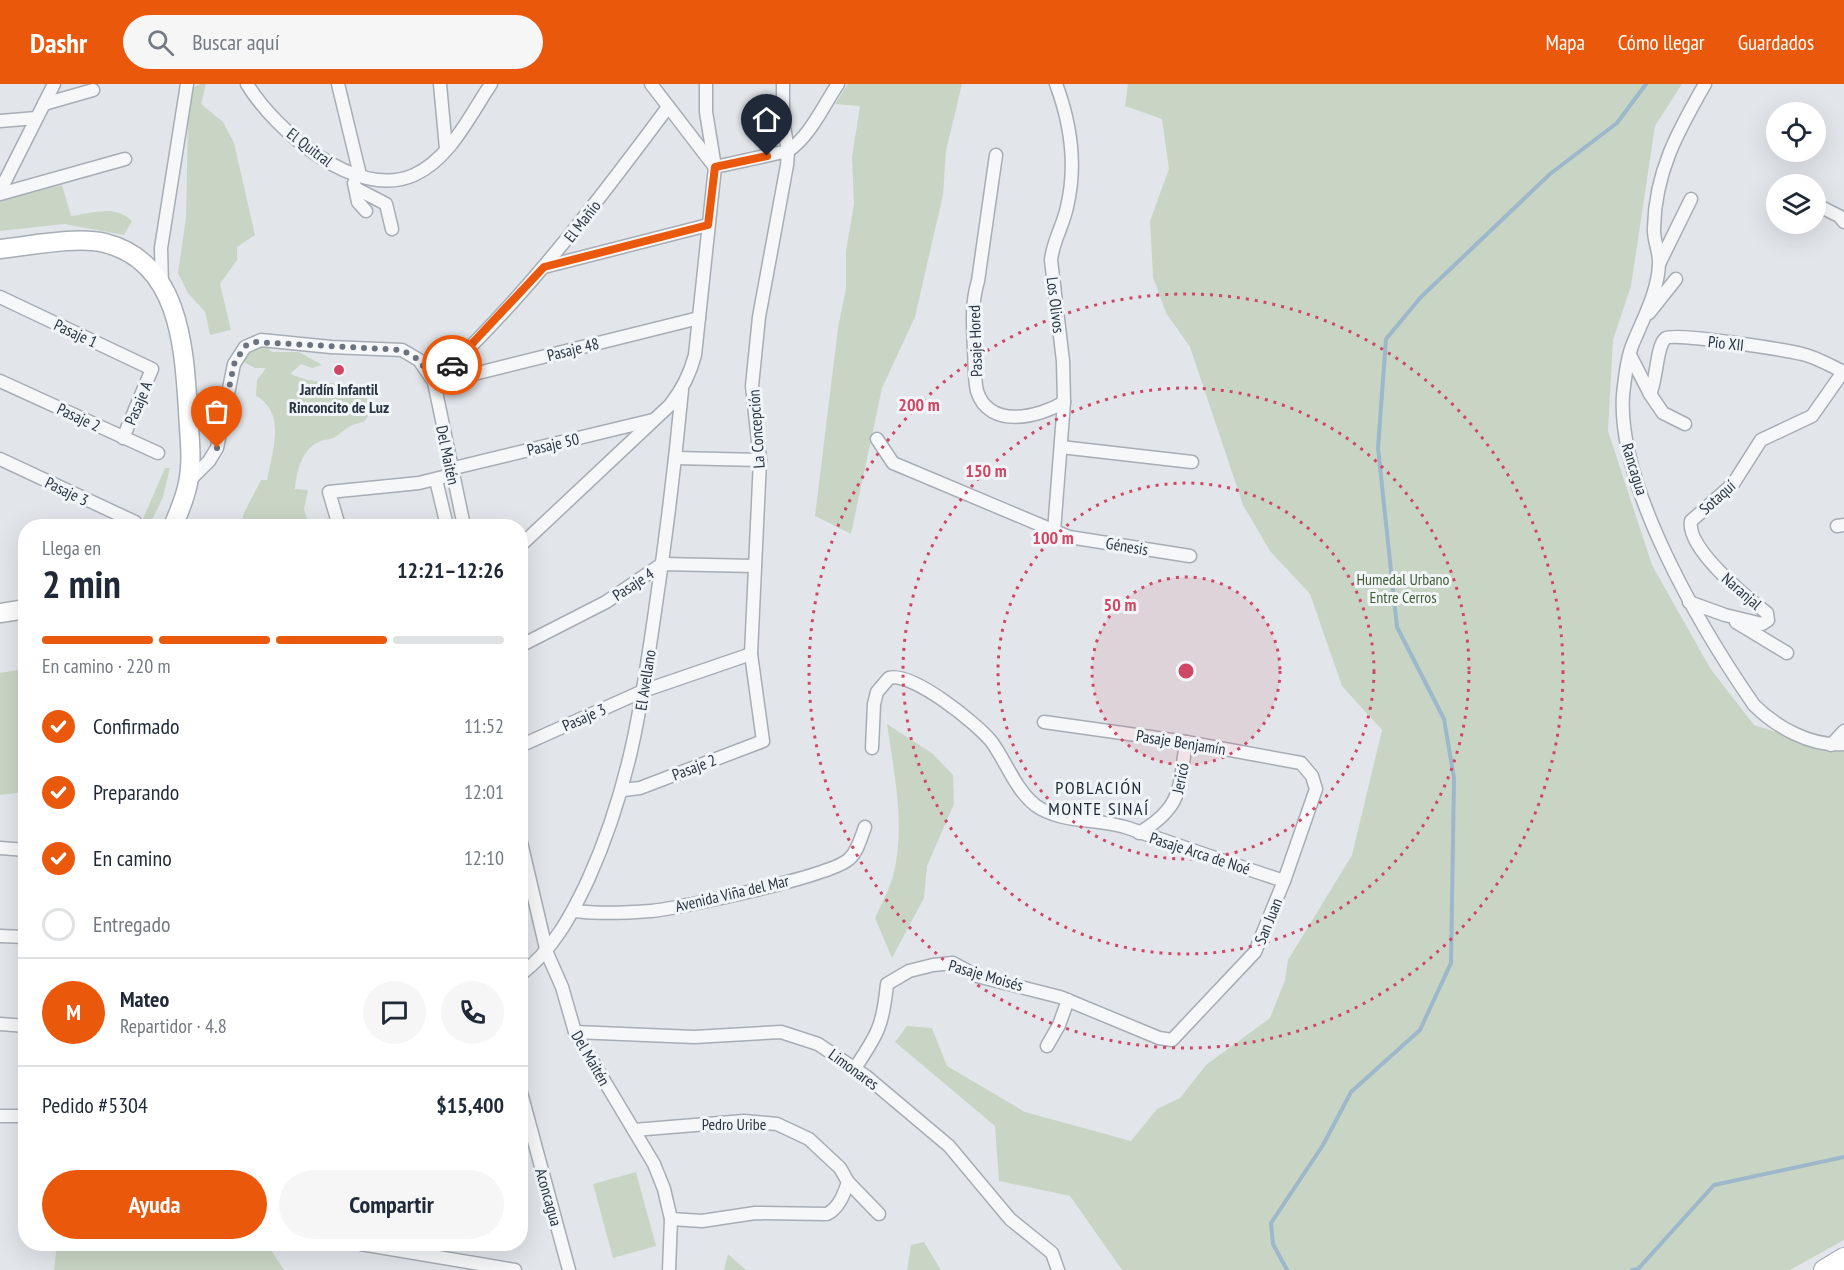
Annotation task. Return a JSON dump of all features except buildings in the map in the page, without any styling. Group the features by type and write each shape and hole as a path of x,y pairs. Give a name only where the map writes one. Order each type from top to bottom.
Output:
{"main road":[{"path":"1824,1270 1844,1258"}],"street":[{"path":"0,192 54,84"},
{"path":"162,285 161,248 187,84"},
{"name":"El Quitral","path":"247,84 256,99 296,139 334,166 360,175 389,180 414,175 432,163 446,149 491,84"},
{"path":"338,84 360,175"},
{"path":"440,84 446,149"},
{"path":"651,84 715,167 788,151 798,144 838,84"},
{"name":"El Avellano","path":"547,953 574,911 603,848 623,790 643,691 662,564 682,390 695,355 715,167 706,112 706,84"},
{"name":"La Concepción","path":"763,741 751,654 760,460 753,409 753,375 759,317 777,226 788,151 783,120 783,84"},
{"name":"Los Olivos","path":"1054,531 1064,402 1063,361 1051,260 1052,247 1067,210 1074,165 1073,152 1056,84"},
{"name":"Rancagua","path":"1705,84 1670,146 1658,191 1653,230 1660,262 1644,320 1630,355 1623,395 1625,435 1630,463 1667,556 1689,602 1754,705 1767,718 1790,732 1831,745 1844,744"},
{"path":"44,104 93,90"},
{"name":"El Mañío","path":"434,382 544,267 586,219 668,107"},
{"path":"0,122 36,118"},
{"name":"Pasaje Hored","path":"996,155 978,281 972,298 978,392 987,407 997,414 1008,416 1036,416 1064,402"},
{"path":"0,192 125,159"},
{"path":"347,171 357,189 358,202 366,211"},
{"path":"357,189 386,204 392,230"},
{"path":"1660,262 1691,199"},
{"path":"1826,210 1839,216 1844,222"},
{"path":"544,267 708,225"},
{"path":"0,249 56,243 105,243 128,252 145,263 162,285 174,311 184,353 190,437 189,481 176,519"},
{"path":"1644,320 1676,279"},
{"name":"Pasaje 1","path":"0,297 152,369"},
{"name":"Pasaje 48","path":"447,370 474,374 699,318"},
{"name":"Pio XII","path":"1650,394 1655,385 1660,345 1664,339 1673,335 1689,339 1734,341 1803,354 1843,372"},
{"path":"189,481 209,461 217,448 234,364 245,346 254,342 402,350 419,360 434,382"},
{"path":"1630,355 1650,394 1663,413 1685,424"},
{"name":"Pasaje A","path":"123,438 152,369"},
{"name":"Sotaquí","path":"1690,525 1693,518 1733,484 1761,440 1812,416 1843,372"},
{"name":"Pasaje 2","path":"0,381 158,453"},
{"name":"Del Maitén","path":"434,382 462,519"},
{"name":"El Avellano","path":"528,539 656,420 682,390"},
{"name":"Pasaje 50","path":"337,519 329,492 436,480 451,472 656,420"},
{"name":"Génesis","path":"877,438 893,463 1069,537 1190,556"},
{"path":"1061,447 1192,462"},
{"path":"675,458 760,460"},
{"name":"Pasaje 3","path":"0,459 129,519"},
{"name":"Del Maitén","path":"436,480 445,519"},
{"name":"Naranjal","path":"1689,602 1725,615 1762,624 1769,616 1737,591 1719,571 1692,533 1690,525"},
{"name":"Pasaje 4","path":"528,642 606,602 662,564 755,566"},
{"path":"0,613 18,610"},
{"name":"Naranjal","path":"1725,615 1787,653"},
{"name":"Pasaje 3","path":"528,742 643,691 751,654"},
{"name":"Pasaje Arca de Noé","path":"872,748 877,692 889,678 902,677 925,689 985,735 1025,795 1037,807 1063,817 1115,825 1284,881"},
{"name":"Pasaje Benjamín","path":"1044,722 1186,742 1301,763 1312,776"},
{"path":"1831,745 1844,731"},
{"name":"Pasaje 2","path":"623,790 640,788 763,741"},
{"name":"Jericó","path":"1139,833 1164,815 1177,798 1186,742"},
{"name":"San Juan","path":"1172,1040 1255,952 1284,881 1316,789 1312,776"},
{"name":"Avenida Viña del Mar","path":"574,911 593,913 654,911 808,876 848,860 855,854 865,827"},
{"path":"0,848 18,849"},
{"name":"Del Maitén","path":"528,872 547,953 562,987 575,1032 654,1164 664,1190 671,1219 669,1270"},
{"path":"0,936 18,937"},
{"path":"528,968 547,953"},
{"name":"Pasaje Moisés","path":"855,1068 873,1041 883,1019 887,984 909,971 933,964 952,963 976,976 1025,986 1068,1000 1160,1038 1172,1040"},
{"path":"1047,1046 1059,1025 1068,1000"},
{"path":"0,1024 18,1025"},
{"name":"Limonares","path":"575,1032 694,1037 782,1032 818,1044 855,1068 949,1146 1010,1219 1052,1252 1058,1270"},
{"path":"0,1116 18,1116"},
{"name":"Aconcagua","path":"528,1119 569,1270"},
{"name":"Pedro Uribe","path":"634,1130 744,1122 788,1127 809,1139 840,1168 848,1182 879,1214"},
{"path":"671,1219 702,1221 756,1213 827,1214 833,1211 843,1196 848,1182"},
{"path":"402,1251 515,1270"}],"green space":[{"path":"206,84 201,104 223,122 234,143 255,235 237,247 237,260 220,284 231,330 210,335 205,312 188,293 178,273 186,218 188,118 193,88"},
{"path":"848,84 962,84 946,151 943,195 915,317 882,388 851,534 815,516 838,328 846,288 846,251 854,204 852,157 860,106 835,104"},
{"name":"Humedal Urbano Entre Cerros","path":"1128,84 1682,84 1655,126 1631,286 1613,340 1608,431 1652,565 1710,668 1754,725 1826,748 1844,746 1844,1240 1790,1270 1122,1270 1070,1196 999,1181 995,1126 895,1042 907,1026 932,1028 947,1066 1025,1112 1131,1141 1157,1109 1180,1098 1206,1065 1270,1018 1285,980 1288,960 1352,855 1382,730 1342,686 1310,594 1270,551 1243,505 1190,347 1166,313 1153,277 1150,221 1169,169 1162,119 1125,106"},
{"path":"62,185 71,216 103,211 118,213 132,221 124,235 64,224 0,231 0,199"},
{"path":"264,344 272,352 299,352 322,365 312,368 301,364 290,374 307,380 356,386 374,407 364,422 314,445 301,461 295,489 308,490 304,509 307,519 242,519 261,480 267,480 275,434 272,412 266,403 256,396 257,380 266,368 255,368 234,357"},
{"path":"165,468 170,468 163,497 152,519 143,519"},
{"path":"18,670 18,793 0,795 0,673"},
{"path":"887,724 933,754 953,775 954,804 927,866 924,898 892,958 875,918 893,876 899,838 898,800"},
{"path":"636,1172 656,1246 613,1258 593,1184"},
{"path":"924,1242 941,1270 907,1270 911,1245"},
{"path":"56,1251 272,1251 284,1270 54,1270"},
{"path":"728,1254 746,1270 724,1270"}],"waterway":[{"path":"1287,1270 1273,1244 1271,1223 1323,1145 1351,1092 1420,1030 1451,963 1454,778 1444,719 1397,627 1378,448 1386,339 1421,297 1550,174 1617,123 1646,84"},
{"path":"1632,1270 1638,1269 1714,1185 1844,1157"}],"way so far":[{"path":"217,448 234,364 245,346 254,342 261,340 331,347 402,350 419,360 434,382 452,365"}],"place":[{"name":"Jardín Infantil Rinconcito de Luz","path":"339,370"}],"district":[{"name":"POBLACIÓN MONTE SINAÍ","path":"1099,798"}],"route":[{"path":"452,365 544,267 708,225 715,167 767,156"}]}
